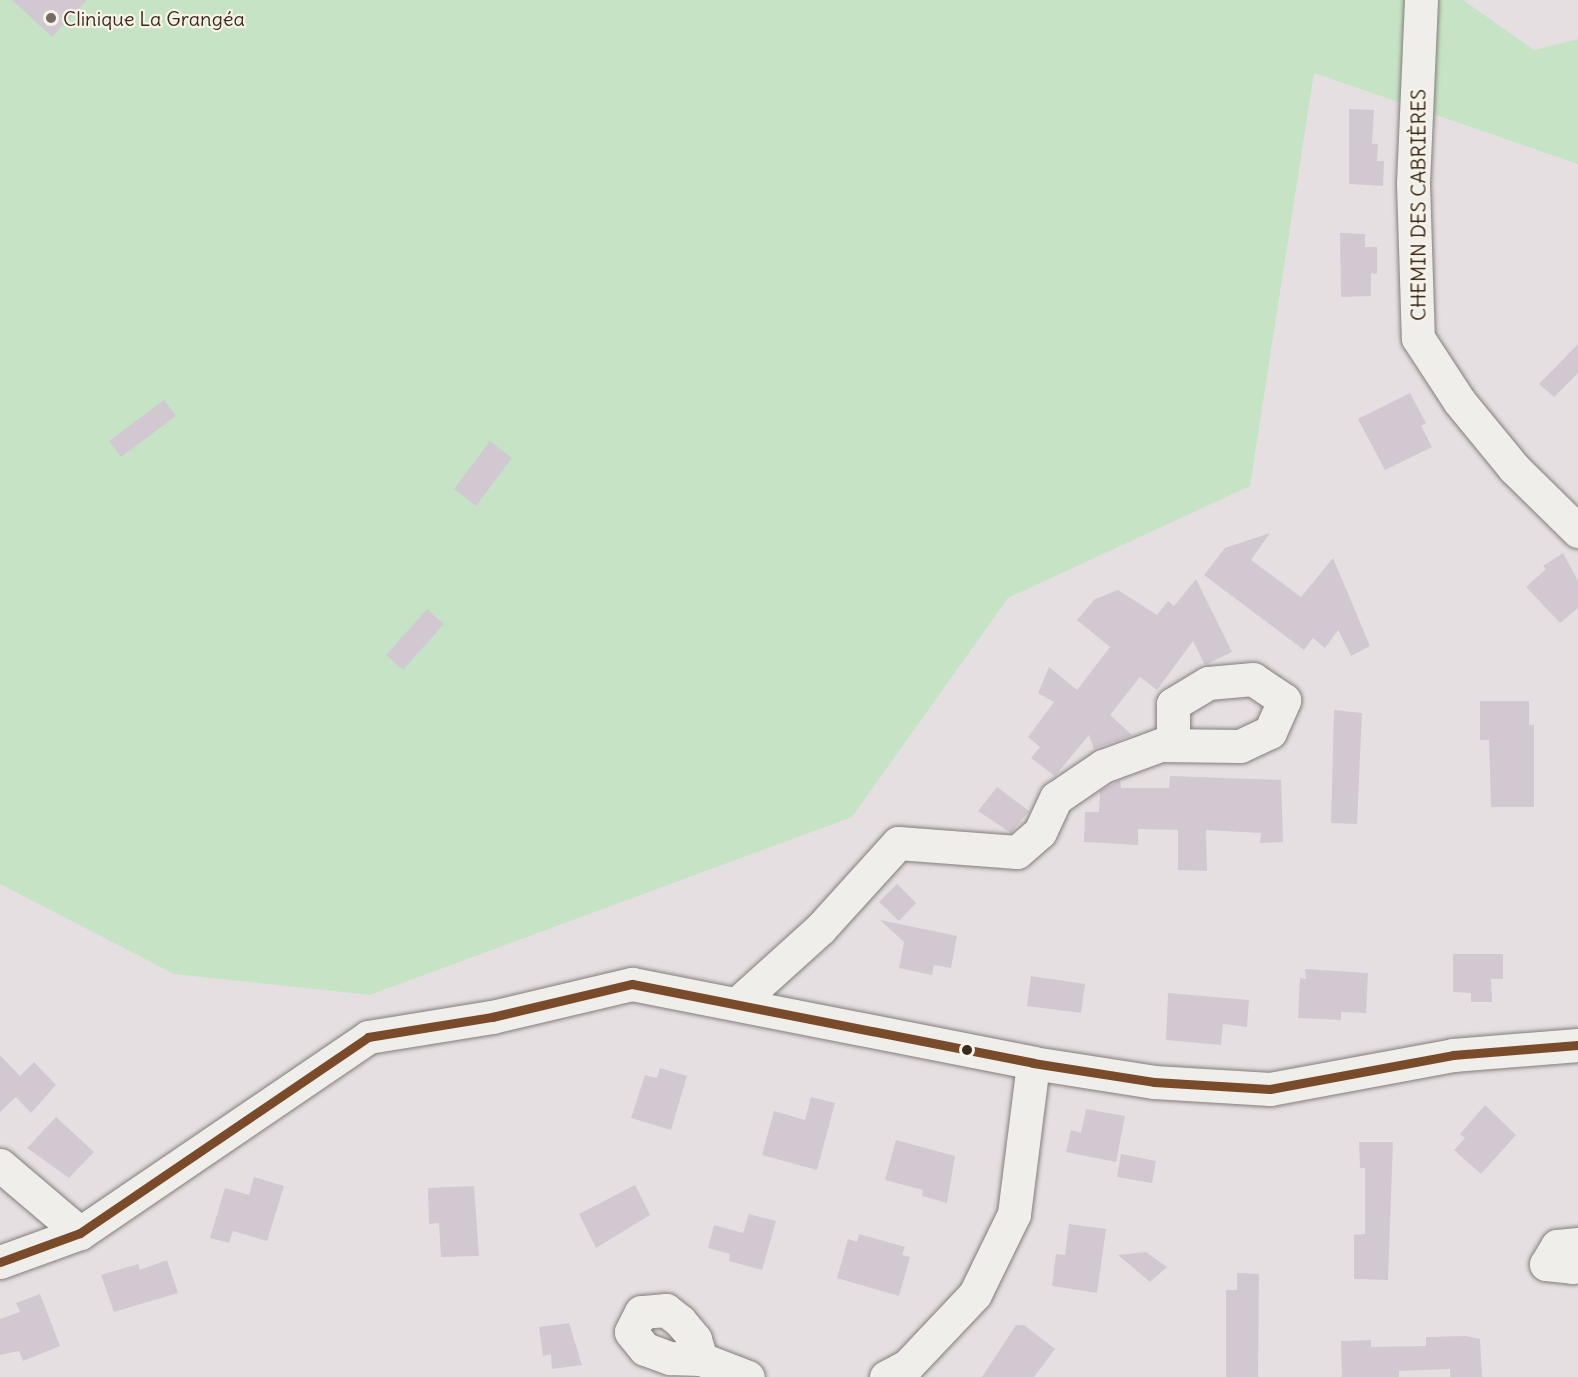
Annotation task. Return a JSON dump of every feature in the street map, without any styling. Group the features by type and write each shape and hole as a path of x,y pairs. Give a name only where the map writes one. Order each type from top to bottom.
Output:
{"street":[{"name":"CHEMIN DES CABRIÈRES","path":"1420,0 1413,183 1418,338 1459,401 1514,468 1578,531"},
{"path":"738,1003 820,929 898,843 1017,852 1040,832 1056,798 1102,766 1160,745 1173,745"},
{"path":"0,1262 80,1233 368,1037 492,1017 632,984 738,1003 1033,1063 1154,1082 1270,1089 1453,1055 1578,1045"},
{"path":"886,1377 907,1366 975,1294 1014,1214 1033,1063"},
{"path":"0,1165 80,1233"},
{"path":"1578,1244 1557,1246 1546,1264 1573,1267 1578,1263"},
{"path":"701,1359 747,1377"}],"green space":[{"path":"0,0 1463,0 1534,50 1578,39 1578,164 1314,73 1250,486 1008,598 852,817 370,995 174,974 0,884"}],"building":[{"name":"Clinique La Grangéa","path":"12,0 87,0 52,37"},
{"path":"1349,109 1374,110 1372,144 1378,144 1377,161 1384,161 1383,186 1349,184"},
{"path":"1340,233 1365,234 1365,247 1377,247 1377,274 1371,273 1371,296 1341,297"},
{"path":"1578,344 1578,373 1554,397 1539,384"},
{"path":"1410,393 1426,423 1421,426 1432,447 1385,470 1358,419"},
{"path":"164,400 176,416 121,457 109,441"},
{"path":"490,441 512,458 476,506 454,489"},
{"path":"1270,533 1251,560 1301,597 1333,558 1370,646 1351,656 1338,630 1325,648 1313,638 1304,650 1204,575 1225,548"},
{"path":"1563,553 1578,581 1578,608 1560,623 1526,587 1546,569 1543,566"},
{"path":"1196,579 1232,652 1205,665 1193,641 1157,690 1140,677 1110,715 1132,735 1094,749 1089,735 1055,776 1031,758 1040,747 1028,737 1054,702 1038,693 1049,667 1077,690 1110,647 1077,620 1095,599 1118,590 1157,615 1168,601 1174,606"},
{"path":"427,609 444,624 403,670 386,655"},
{"path":"1480,701 1529,701 1529,725 1534,725 1534,807 1491,807 1489,740 1480,740"},
{"path":"1334,710 1362,713 1357,824 1331,823"},
{"path":"1170,776 1281,780 1283,842 1260,843 1261,833 1206,830 1207,871 1178,870 1178,830 1138,829 1138,845 1084,842 1085,812 1099,812 1100,791 1120,780 1121,788 1169,788"},
{"path":"997,787 1029,811 1011,833 978,811"},
{"path":"897,884 916,903 899,921 879,902"},
{"path":"880,920 957,936 951,968 934,965 932,975 899,968 904,942"},
{"path":"1453,954 1503,954 1503,979 1491,979 1492,1002 1471,1002 1471,993 1453,992"},
{"path":"1305,969 1368,973 1366,1013 1341,1012 1341,1020 1298,1018 1300,978 1306,979"},
{"path":"1031,976 1085,984 1081,1013 1027,1006"},
{"path":"1168,993 1249,1000 1247,1027 1223,1024 1221,1045 1166,1040"},
{"path":"0,1055 20,1076 34,1062 56,1085 31,1113 16,1097 0,1112"},
{"path":"660,1068 687,1076 671,1130 631,1118 645,1075 657,1078"},
{"path":"811,1097 835,1103 817,1170 762,1155 774,1111 805,1120"},
{"path":"1485,1105 1516,1135 1481,1174 1454,1150 1465,1138 1460,1134"},
{"path":"1086,1109 1125,1116 1116,1162 1066,1152 1071,1130 1081,1133"},
{"path":"56,1117 94,1152 69,1178 27,1148"},
{"path":"896,1140 955,1156 947,1203 922,1196 923,1190 885,1180"},
{"path":"1359,1142 1393,1142 1388,1280 1354,1279 1354,1235 1365,1234 1365,1168 1360,1168"},
{"path":"1121,1154 1156,1161 1152,1183 1117,1177"},
{"path":"254,1177 284,1186 267,1241 233,1231 229,1243 210,1238 225,1188 249,1195"},
{"path":"635,1185 650,1215 596,1248 579,1214"},
{"path":"474,1186 479,1256 441,1257 439,1223 429,1224 428,1188"},
{"path":"749,1214 776,1221 762,1270 729,1261 730,1254 708,1248 714,1225 743,1233"},
{"path":"1069,1224 1106,1229 1097,1293 1052,1286 1056,1254 1065,1255"},
{"path":"859,1234 905,1247 902,1255 910,1257 899,1296 837,1278 848,1239 857,1242"},
{"path":"1146,1252 1167,1267 1150,1282 1118,1255"},
{"path":"167,1260 178,1293 114,1312 101,1275 138,1264 140,1270"},
{"path":"1237,1273 1259,1274 1258,1377 1226,1377 1226,1290 1237,1290"},
{"path":"40,1294 60,1346 23,1361 19,1351 0,1355 0,1319 20,1312 16,1303"},
{"path":"569,1323 582,1365 552,1369 551,1354 543,1356 539,1327"},
{"path":"1016,1325 1024,1325 1055,1349 1034,1377 982,1377"},
{"path":"1466,1336 1480,1339 1482,1377 1450,1377 1450,1369 1399,1371 1399,1377 1342,1377 1341,1341 1371,1340 1371,1347 1426,1346 1426,1337"}],"transit line":[{"path":"0,1262 80,1233 368,1037 492,1017 632,984 1033,1063 1154,1082 1270,1089 1453,1055 1578,1045"}],"place":[{"name":"Clinique La Grangéa","path":"51,18"}]}
